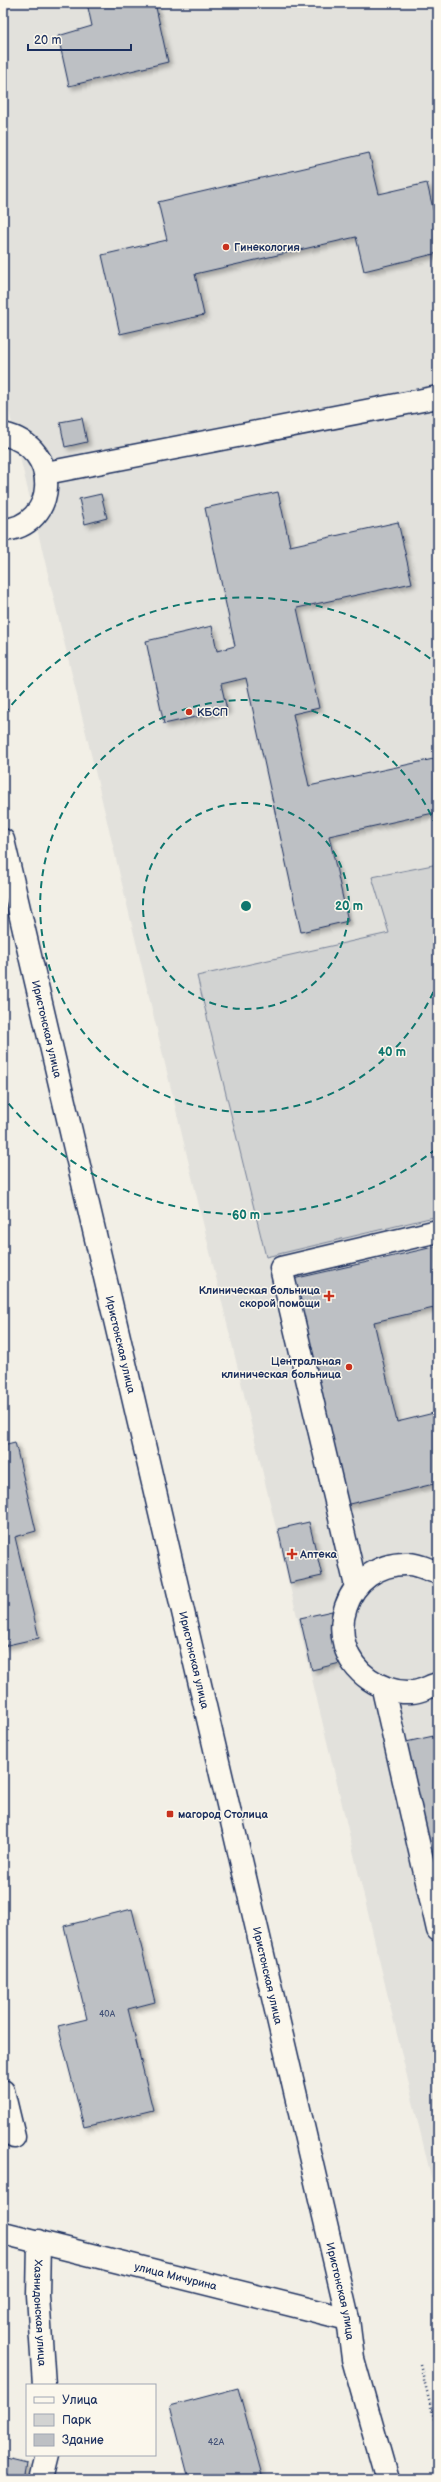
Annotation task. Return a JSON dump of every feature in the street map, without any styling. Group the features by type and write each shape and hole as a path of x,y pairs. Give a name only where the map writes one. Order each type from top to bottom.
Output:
{"main road":[{"path":"46,473 438,397"},
{"path":"3,434 15,437 30,445 40,457 46,473 46,488 42,503 33,516 21,525 3,530"},
{"name":"Иристонская улица","path":"4,852 348,2319 353,2359 387,2479"},
{"path":"356,1586 281,1268 438,1231"},
{"path":"438,1573 409,1564 382,1568 356,1586 343,1611 343,1645 356,1670 383,1689 412,1693 438,1684"},
{"path":"383,1689 438,1930"},
{"path":"3,2091 14,2137"},
{"name":"улица Мичурина","path":"3,2233 348,2319"},
{"name":"Хазнидонская улица","path":"39,2241 38,2296 44,2384"},
{"path":"41,2479 47,2456"}],"path":[{"path":"420,2364 438,2434"}],"shaded area":[{"name":"Клиническая больница скорой помощи","path":"3,3 438,3 438,2206 3,386"}],"green space":[{"path":"438,864 438,1216 266,1257 197,976 389,933 372,877"}],"building":[{"path":"87,3 155,3 168,62 69,86 58,36 92,26"},
{"name":"Гинекология","path":"369,153 379,194 427,183 438,230 438,253 364,271 356,237 195,274 204,315 120,334 102,255 167,240 158,202"},
{"path":"82,418 87,442 65,447 60,422"},
{"name":"КБСП","path":"278,492 290,546 398,522 412,583 297,608 319,708 293,714 309,786 438,758 438,812 329,836 348,921 301,932 246,678 221,684 227,710 164,724 146,641 212,626 217,651 235,646 205,508"},
{"path":"101,494 107,518 85,524 79,499"},
{"name":"Центральная клиническая больница","path":"438,1246 438,1307 374,1322 397,1422 438,1412 438,1483 345,1505 293,1279"},
{"path":"15,1442 36,1531 15,1537 39,1638 3,1646 3,1445"},
{"path":"309,1522 322,1576 290,1583 278,1529"},
{"path":"332,1611 344,1662 312,1670 300,1618"},
{"path":"438,1735 438,1880 406,1742"},
{"path":"132,1909 155,2002 128,2009 153,2110 84,2127 58,2026 87,2019 64,1926"},
{"path":"238,2388 263,2479 189,2479 170,2406"},
{"path":"3,2457 28,2463 25,2479 3,2479"}],"place":[{"name":"Гинекология","path":"226,247"},
{"name":"КБСП","path":"189,712"},
{"name":"Клиническая больница скорой помощи","path":"329,1296"},
{"name":"Центральная клиническая больница","path":"349,1367"},
{"name":"Аптека","path":"292,1554"},
{"name":"магород Столица","path":"170,1814"}]}
